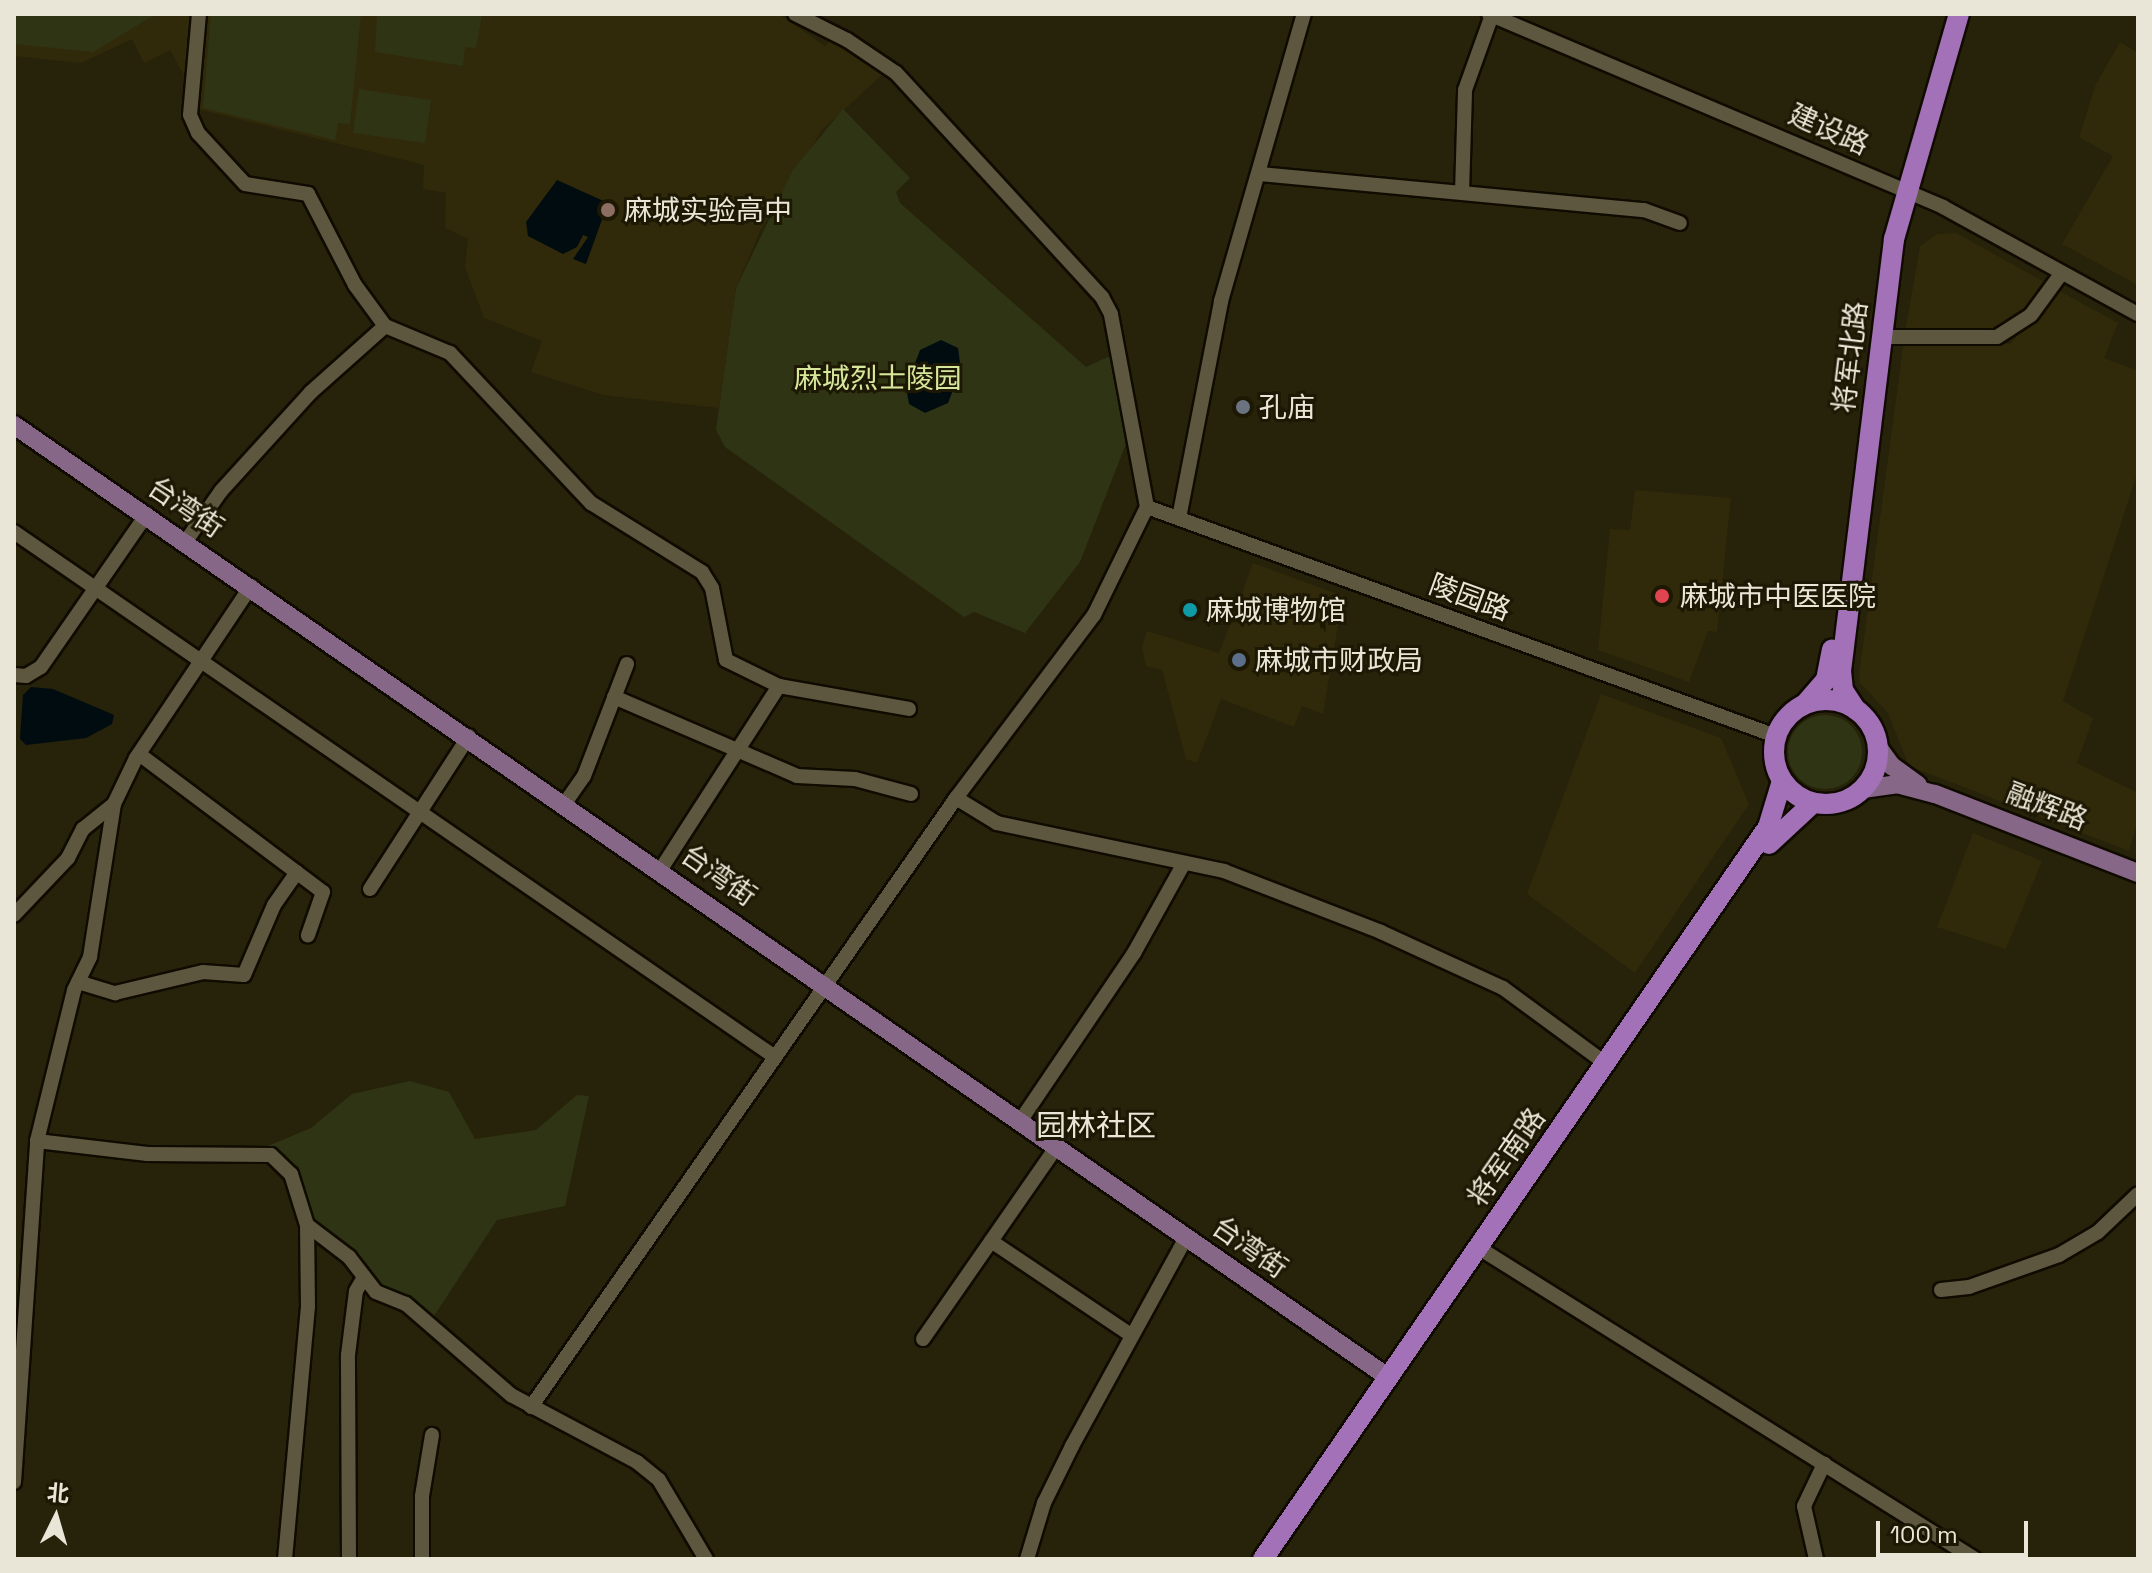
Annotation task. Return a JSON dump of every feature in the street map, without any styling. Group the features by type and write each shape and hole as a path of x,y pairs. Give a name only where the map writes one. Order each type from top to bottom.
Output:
{"highway":[{"name":"将军北路","path":"1805,704 1818,692 1829,670 1869,333 1901,189 1947,14"},
{"name":"将军北路","path":"1856,710 1843,690 1841,671 1880,337 1901,189 1959,14"},
{"path":"1831,700 1856,710 1869,722 1878,747 1874,773 1863,789 1841,803 1813,803 1782,781 1775,764 1776,736 1790,714 1805,704 1831,700"},
{"name":"将军南路","path":"1263,1559 1768,827 1782,781"},
{"name":"将军南路","path":"1276,1559 1773,839 1813,803"}],"main road":[{"name":"台湾街","path":"14,425 661,869 1388,1377"},
{"path":"1878,747 1899,773 1935,794"},
{"path":"1863,789 1897,784 1935,794"},
{"name":"融辉路","path":"1935,794 2138,873"}],"street":[{"path":"199,14 190,115 195,130 245,184 308,194 355,285 385,326 450,353 591,503 702,572 712,588 726,660 779,686 909,709"},
{"path":"531,1407 956,798 1094,615 1147,507 1115,329 1102,297 896,73 816,20 795,14"},
{"path":"1179,518 1221,301 1304,14"},
{"path":"1462,193 1465,90 1491,15"},
{"name":"建设路","path":"1491,15 1901,189 2138,314"},
{"path":"1260,174 1644,210 1680,223"},
{"path":"1880,337 1977,340 2006,334 2031,315 2061,274"},
{"path":"186,541 221,491 311,392 385,326"},
{"name":"陵园路","path":"1147,507 1776,736"},
{"path":"14,675 38,671 147,514"},
{"path":"14,532 775,1057"},
{"path":"14,1482 37,1141 78,982 90,957 114,804 139,754 251,586"},
{"path":"565,803 584,776 627,664"},
{"path":"661,869 735,749 779,686"},
{"path":"614,697 811,780 855,779 911,794"},
{"path":"370,889 469,736"},
{"path":"139,754 323,892 308,935"},
{"path":"956,798 997,823 1183,865 1224,871 1475,974 1530,1005 1605,1063"},
{"path":"14,915 68,858 83,829 114,804"},
{"path":"1021,1120 1134,953 1183,865"},
{"path":"78,982 115,993 203,972 244,975 274,905 297,872"},
{"path":"37,1141 147,1154 271,1155 291,1174 307,1225 308,1306 285,1559"},
{"path":"923,1339 1057,1146"},
{"path":"1941,1290 1969,1287 2077,1246 2138,1194"},
{"path":"307,1225 349,1257 376,1292 406,1304 531,1407 623,1452 659,1480 706,1559"},
{"path":"1027,1559 1044,1503 1131,1335 1187,1236"},
{"path":"991,1241 1131,1335"},
{"path":"1487,1253 1975,1559"},
{"path":"349,1559 348,1355 356,1291 364,1277"},
{"path":"422,1559 422,1496 432,1435"},
{"path":"1816,1559 1804,1506 1824,1464"}],"shaded area":[{"path":"14,14 195,14 191,75 184,75 170,50 144,63 132,39 81,63 14,56"},
{"name":"麻城实验高中","path":"203,14 779,14 825,46 834,37 883,74 822,130 760,231 736,288 719,408 603,395 531,372 542,341 484,318 465,267 468,239 445,228 446,193 423,189 424,165 194,108"},
{"path":"2120,42 2138,53 2138,285 2062,244 2113,156 2079,137 2096,84"},
{"path":"557,180 608,203 586,264 573,259 588,237 583,235 577,247 563,254 528,236 526,222"},
{"path":"1956,233 2048,284 2017,323 1988,333 1905,333 1920,246 1937,234"},
{"path":"2056,289 2118,323 2104,358 2138,371 2138,471 2063,701 2093,718 2077,763 2138,793 2138,821 2129,851 1909,766 1888,713 1860,683 1904,340 2010,344"},
{"path":"941,340 958,348 961,370 948,403 925,413 909,404 906,387 920,350"},
{"name":"麻城市中医医院","path":"1635,490 1731,498 1717,632 1708,631 1689,682 1598,650 1610,529 1630,530"},
{"name":"麻城市财政局","path":"1253,563 1343,596 1323,714 1302,706 1294,727 1221,699 1197,763 1186,759 1162,670 1146,666 1142,647 1147,631 1219,653"},
{"path":"31,687 53,689 114,715 112,724 86,738 26,745 20,739 23,695"},
{"path":"1601,694 1721,738 1749,804 1635,973 1527,894"},
{"path":"1973,833 2042,861 2006,949 1937,927"}],"green space":[{"path":"14,14 156,14 93,52 14,44"},
{"path":"211,14 361,14 350,124 338,123 335,140 203,108"},
{"path":"377,14 482,14 476,48 465,47 463,66 375,52"},
{"path":"359,89 431,100 425,143 353,133"},
{"name":"麻城烈士陵园","path":"843,109 910,178 896,192 900,203 1086,367 1110,356 1127,441 1080,562 1025,633 974,612 964,617 725,447 716,430 736,288 793,170"},
{"path":"1825,715 1846,721 1856,731 1862,752 1856,773 1846,783 1825,789 1804,783 1794,773 1788,752 1794,731 1804,721"},
{"path":"410,1081 449,1092 475,1139 536,1130 577,1095 589,1096 565,1206 497,1220 430,1322 381,1292 311,1223 292,1167 268,1146 311,1128 352,1094"}],"place":[{"name":"麻城实验高中","path":"608,210"},
{"name":"孔庙","path":"1243,407"},
{"name":"麻城市中医医院","path":"1662,596"},
{"name":"麻城博物馆","path":"1190,610"},
{"name":"麻城市财政局","path":"1239,660"}],"district":[{"name":"园林社区","path":"1096,1126"}]}
